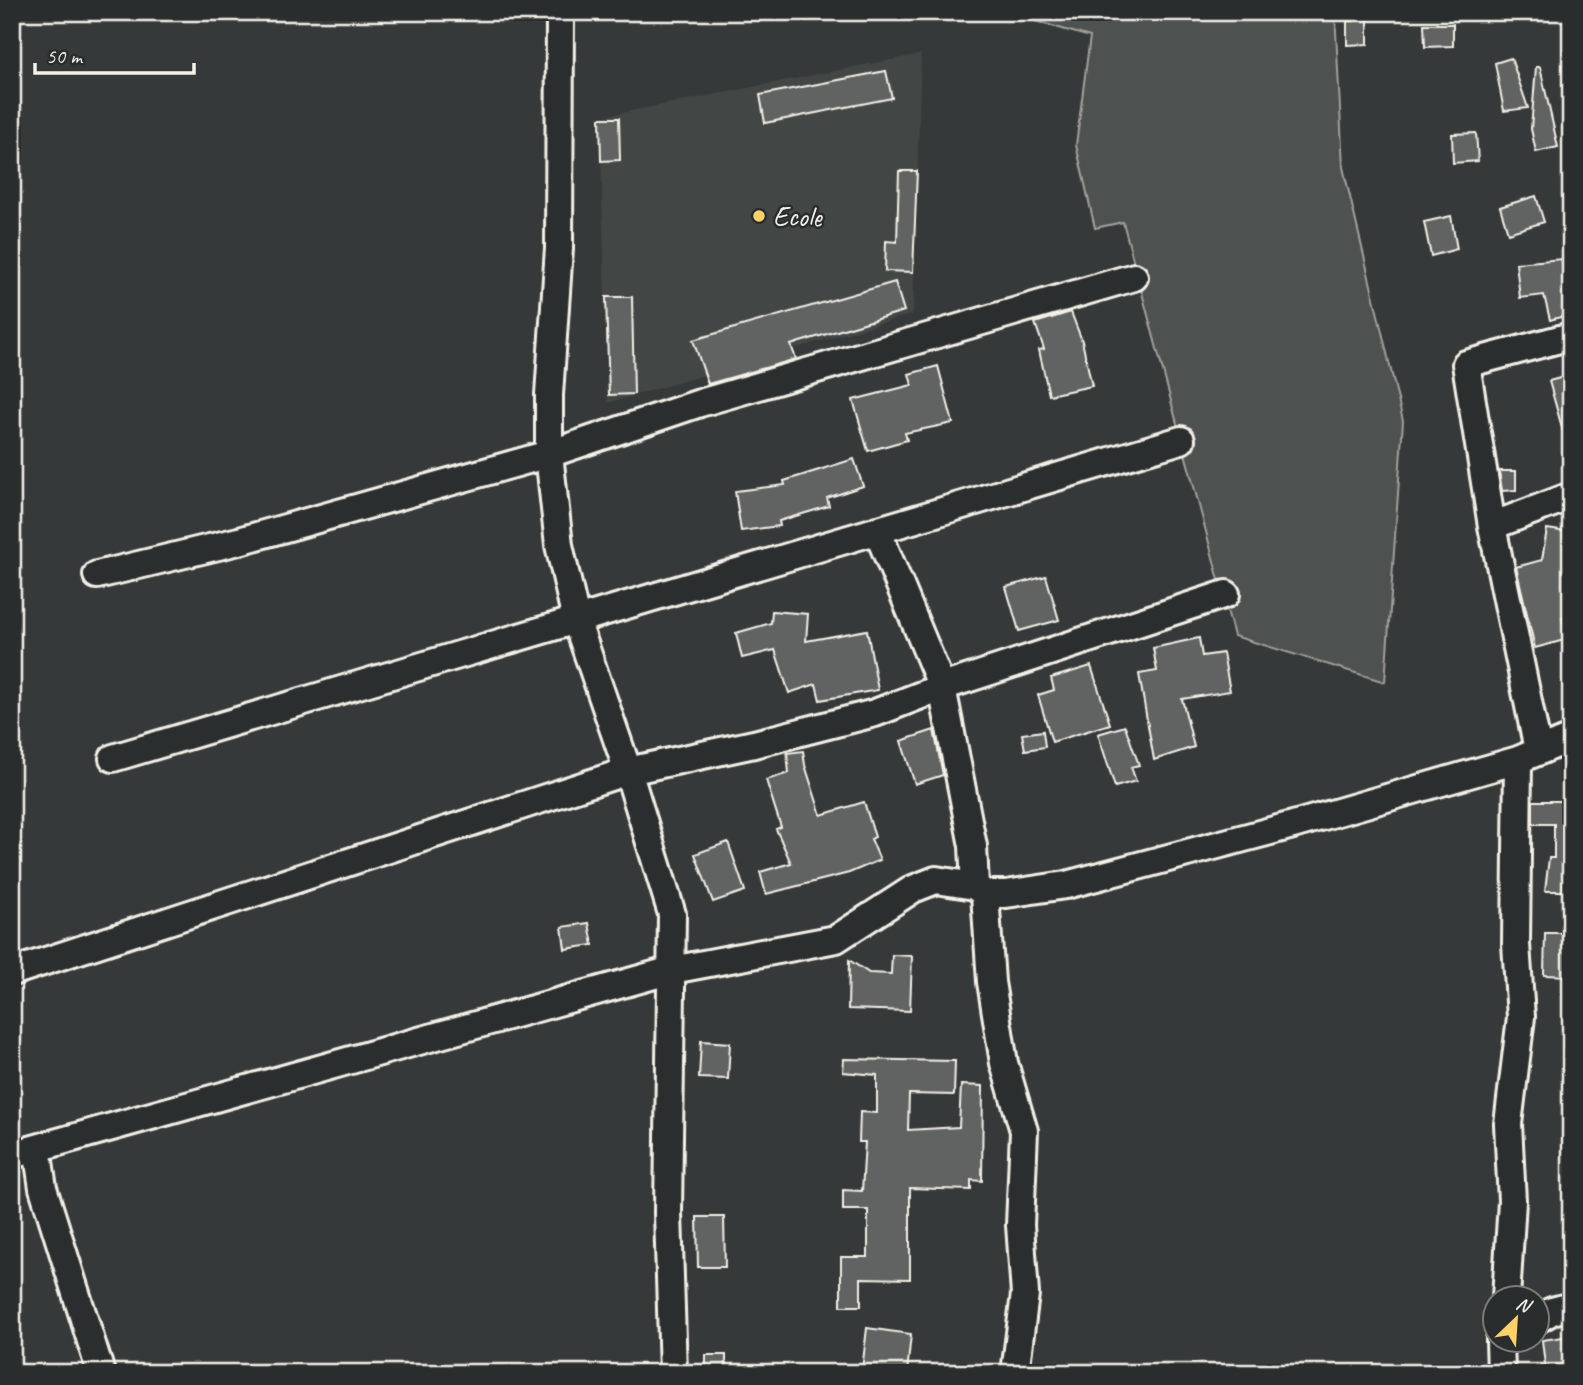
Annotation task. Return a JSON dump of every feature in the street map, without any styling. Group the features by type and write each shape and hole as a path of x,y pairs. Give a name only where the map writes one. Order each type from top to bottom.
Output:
{"street":[{"path":"560,12 559,248 549,395 549,454 559,545 576,620 628,771 671,914 668,1213 673,1373"},
{"path":"97,575 239,541 549,454 700,403 1134,277"},
{"path":"1507,1284 1512,1201 1508,1124 1521,1017 1516,944 1528,755 1526,699 1492,526 1466,363 1571,337"},
{"path":"113,758 1181,440"},
{"path":"1492,526 1571,496"},
{"path":"877,530 942,687 973,846 1002,1050 1008,1082 1024,1131 1020,1225 1025,1293 1015,1373"},
{"path":"12,972 628,771 754,744 875,713 942,687 1226,594"},
{"path":"101,1373 43,1188 25,1151 672,970 836,939 913,889 936,880 1006,894 1066,885 1293,825 1528,755 1571,738"},
{"path":"1552,1311 1571,1306"},
{"path":"1500,1354 1501,1373"}],"shaded area":[{"path":"1012,12 1335,12 1343,167 1403,421 1385,682 1234,636 1123,222 1095,228 1076,145 1090,37"},
{"name":"Ecole","path":"921,54 913,314 608,403 600,117"}],"building":[{"path":"1354,12 1368,12 1368,44 1347,45 1347,21 1353,21"},
{"path":"1424,24 1453,24 1453,46 1425,47"},
{"path":"1511,58 1528,108 1504,111 1495,63"},
{"path":"1536,67 1540,67 1558,147 1536,152 1531,129"},
{"path":"886,71 892,98 765,123 760,95"},
{"path":"600,118 619,118 620,160 601,161"},
{"path":"1476,133 1478,161 1453,163 1452,134"},
{"path":"899,171 917,171 913,272 885,271 886,241 897,242"},
{"path":"1536,196 1544,222 1508,233 1500,207"},
{"path":"1451,216 1457,249 1431,256 1424,222"},
{"path":"1562,259 1568,315 1550,320 1544,295 1520,298 1516,263"},
{"path":"895,282 904,311 791,345 796,359 708,384 693,340"},
{"path":"606,297 632,297 634,394 609,395"},
{"path":"1071,312 1082,341 1092,386 1049,395 1039,350 1044,349 1035,323"},
{"path":"938,366 953,423 905,433 907,440 868,451 853,400 912,385 909,374"},
{"path":"1571,375 1571,441 1566,442 1549,381"},
{"path":"854,459 863,486 827,498 829,506 779,521 780,526 741,531 735,491 785,485 784,481"},
{"path":"1499,471 1516,471 1516,490 1502,491"},
{"path":"1547,529 1568,532 1566,547 1571,545 1571,616 1562,617 1568,639 1535,648 1516,567 1542,560"},
{"path":"1046,576 1059,620 1019,631 1006,587"},
{"path":"772,611 808,614 806,641 867,630 878,690 820,700 816,684 789,693 775,650 742,658 736,633 771,623"},
{"path":"1199,638 1202,656 1223,653 1230,691 1182,699 1194,747 1154,760 1139,674 1157,671 1153,648"},
{"path":"1091,666 1110,724 1052,742 1038,695 1054,690 1051,678"},
{"path":"1125,726 1139,765 1131,767 1136,781 1115,787 1098,734"},
{"path":"934,730 943,775 915,784 901,741"},
{"path":"1043,731 1045,747 1025,750 1022,734"},
{"path":"803,751 821,815 864,802 875,837 871,839 880,860 849,873 766,894 760,872 791,863 776,829 781,827 766,780 789,773 787,753"},
{"path":"1533,801 1571,801 1571,891 1545,891 1549,858 1554,858 1554,824 1533,824"},
{"path":"728,842 745,891 713,902 695,854"},
{"path":"589,923 593,945 565,949 562,927"},
{"path":"1545,933 1571,933 1571,976 1544,975"},
{"path":"892,955 912,956 910,1011 848,1009 849,960 869,973 891,974"},
{"path":"701,1041 730,1043 728,1079 699,1078"},
{"path":"844,1059 955,1061 954,1095 909,1094 908,1130 959,1127 961,1085 983,1086 982,1181 971,1180 971,1190 910,1188 910,1279 861,1278 861,1306 841,1306 841,1257 868,1257 868,1210 843,1210 843,1190 862,1191 865,1142 859,1142 860,1112 877,1113 877,1075 843,1072"},
{"path":"697,1217 724,1217 725,1267 698,1267"},
{"path":"867,1328 911,1334 907,1373 862,1370"},
{"path":"1571,1336 1571,1373 1546,1373 1544,1354 1552,1354 1552,1339"},
{"path":"706,1355 726,1355 726,1373 706,1373"}],"place":[{"name":"Ecole","path":"759,216"}]}
